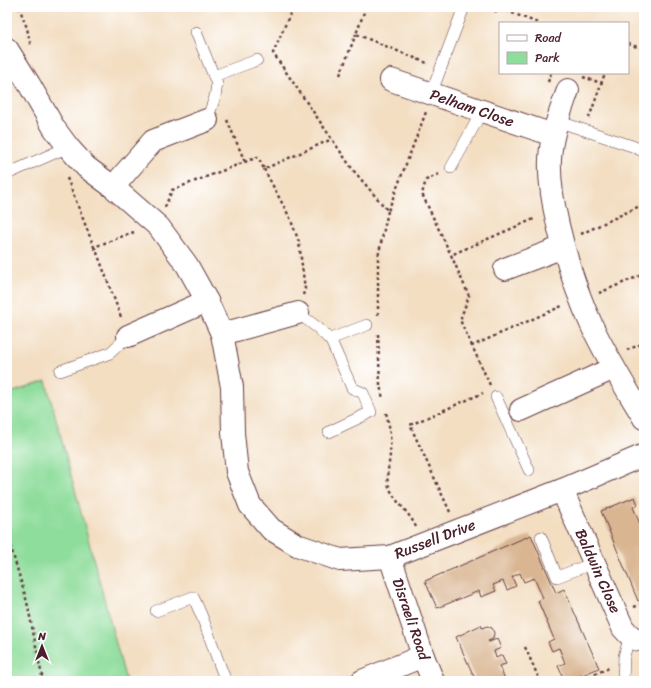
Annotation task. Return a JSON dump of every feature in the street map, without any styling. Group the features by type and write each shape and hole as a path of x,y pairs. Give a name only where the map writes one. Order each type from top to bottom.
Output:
{"street":[{"name":"Russell Drive","path":"7,49 54,128 63,149 113,187 156,224 187,265 207,301 222,334 232,388 233,432 237,472 250,505 271,529 298,545 340,560 390,557 562,490 644,455"},
{"name":"Pelham Close","path":"391,80 482,111 555,128"},
{"path":"574,83 555,128 550,171 555,210 563,244 581,299 592,325 614,368 644,418"},
{"path":"113,187 153,141 207,120"},
{"path":"505,269 563,244"},
{"path":"128,336 207,301"},
{"path":"222,334 298,313"},
{"path":"513,413 614,368"},
{"name":"Baldwin Close","path":"562,490 623,628 637,638"},
{"name":"Disraeli Road","path":"390,557 422,656 432,681"},
{"path":"362,681 422,656"}],"lane":[{"path":"432,94 440,68 464,7"},
{"path":"196,32 217,84 216,93 207,120"},
{"path":"214,76 257,60"},
{"path":"451,168 482,111"},
{"path":"555,128 585,130 635,146 644,152"},
{"path":"7,174 63,149"},
{"path":"298,313 330,339 352,388 363,393 371,412 329,432"},
{"path":"330,339 366,325"},
{"path":"60,371 110,353 128,336"},
{"path":"494,393 513,413 529,470"},
{"path":"541,537 557,577 594,563"},
{"path":"156,611 193,596 203,616 216,659 226,681"},
{"path":"624,681 624,661 637,638"}],"path":[{"path":"291,7 290,14 273,53 354,170 388,211"},
{"path":"340,75 366,7"},
{"path":"483,7 494,11 507,11 535,22"},
{"path":"356,34 440,68"},
{"path":"629,44 644,49"},
{"path":"585,130 605,74"},
{"path":"574,83 601,83"},
{"path":"216,93 245,162"},
{"path":"378,319 378,257 388,211 432,94"},
{"path":"264,169 332,139"},
{"path":"63,149 94,247 128,336"},
{"path":"94,247 156,224 172,190 258,157 290,218 299,242 305,289 298,313"},
{"path":"451,168 426,180 422,194 451,255"},
{"path":"563,244 644,204"},
{"path":"458,531 410,425 494,393 472,346 581,299 644,274"},
{"path":"378,333 380,385 384,402"},
{"path":"385,409 390,431 390,453 387,481 390,491 413,521 423,544"},
{"path":"7,534 27,602 43,681"},
{"path":"525,646 540,681"},
{"path":"578,681 624,661"},
{"path":"587,677 589,681"}],"green space":[{"path":"46,381 126,681 7,681 7,394"}],"building":[{"path":"635,497 638,505 633,507 644,534 644,598 638,601 601,511"},
{"path":"531,535 556,593 564,589 599,668 568,681 565,681 558,666 565,663 559,648 552,651 548,642 554,639 538,601 543,598 534,578 524,582 520,573 512,577 516,586 507,590 503,581 493,585 496,591 481,597 479,591 437,608 425,581"},
{"path":"481,625 482,628 487,626 492,628 494,633 493,639 488,641 489,642 497,639 501,648 494,651 496,658 502,655 506,664 499,666 506,681 476,681 456,637"}]}
